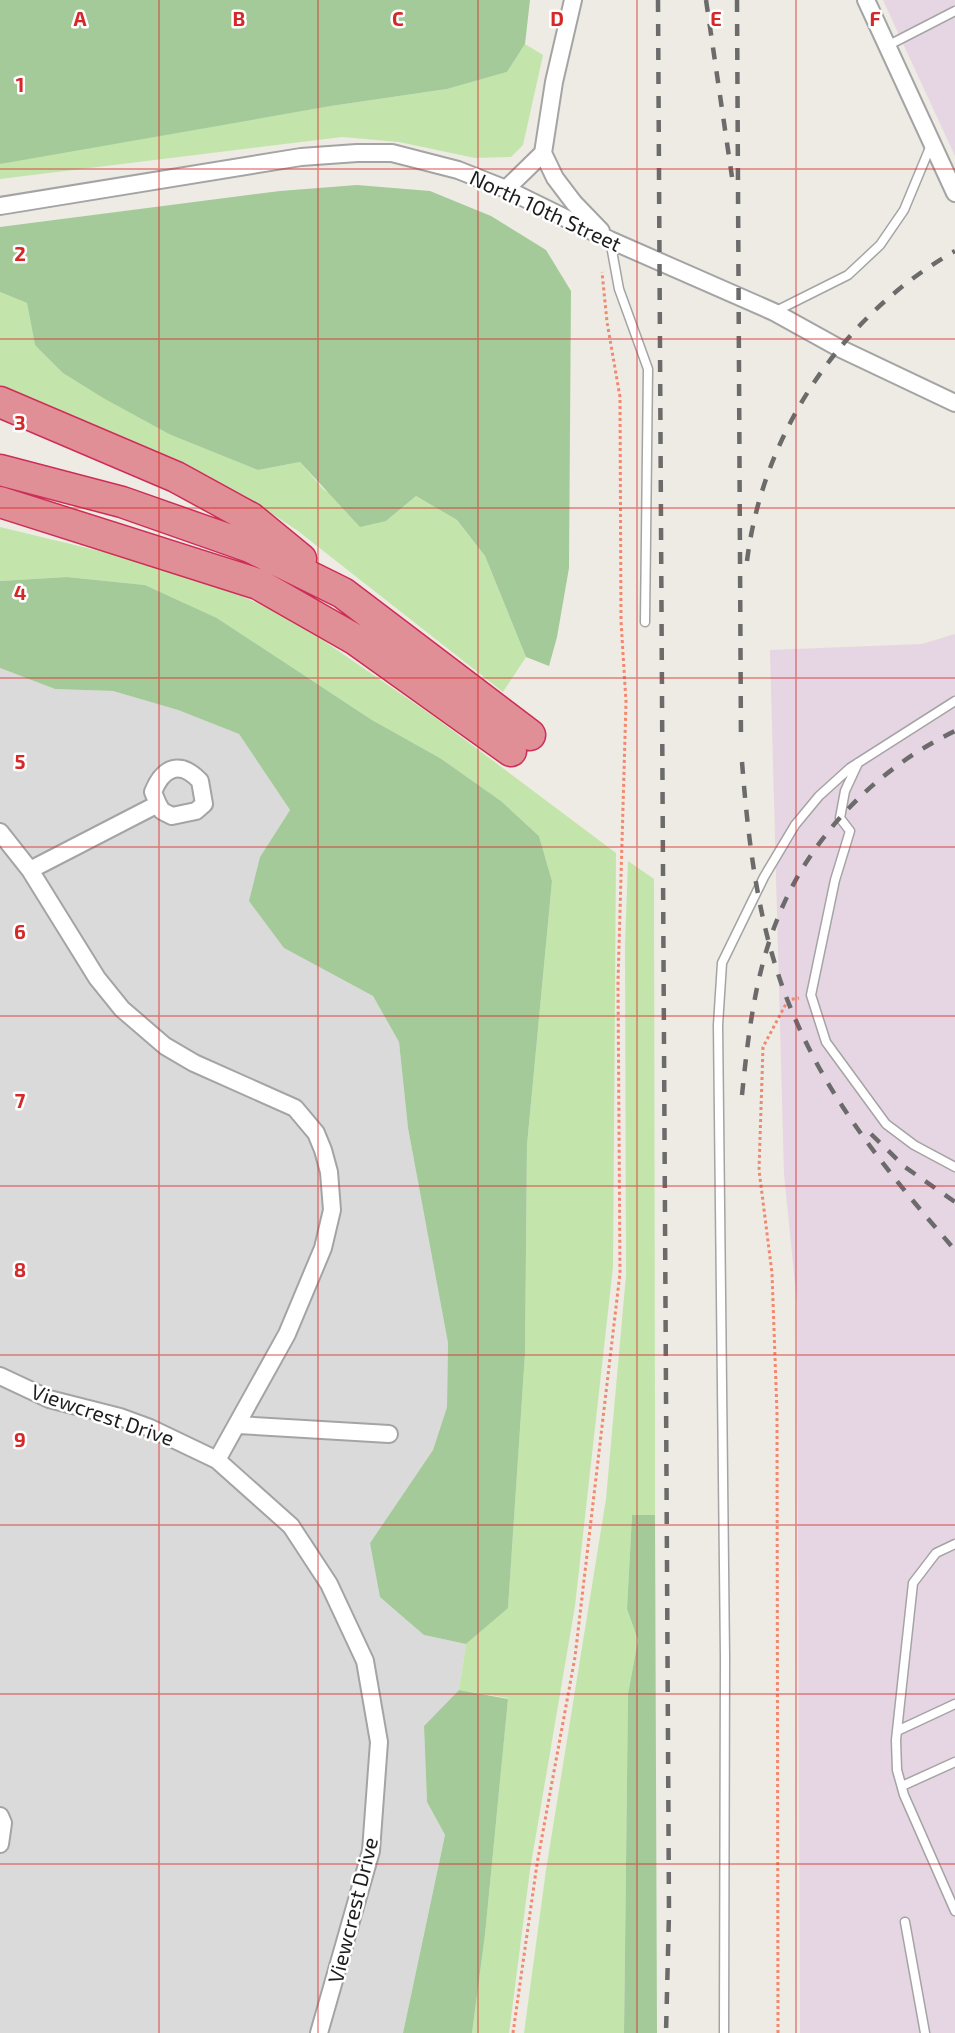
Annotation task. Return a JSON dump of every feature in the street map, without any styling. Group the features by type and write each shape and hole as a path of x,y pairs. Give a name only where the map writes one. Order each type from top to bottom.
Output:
{"highway":[{"path":"0,402 176,477 251,518 343,592 520,743 356,640 258,584 0,502"},
{"path":"0,470 122,502 250,547 343,592"},
{"path":"0,514 48,516"}],"street":[{"path":"573,0 554,82 543,153 555,178 574,203 610,240"},
{"path":"866,0 955,193"},
{"name":"North 10th Street","path":"0,206 301,157 357,153 402,156 458,170 506,189 610,240 774,312 839,348 955,404"},
{"path":"506,189 543,153"},
{"path":"30,870 158,804"},
{"path":"0,832 30,870 97,978 122,1009 165,1046 194,1063 295,1108 316,1133 323,1150 329,1172 332,1210 322,1248 287,1334 217,1460"},
{"name":"Viewcrest Drive","path":"0,1376 49,1399 120,1417 150,1428 217,1460 291,1526 329,1584 365,1662 379,1742 371,1851 319,2033"},
{"path":"238,1425 390,1434"},
{"path":"0,1816 3,1823 0,1844"}],"lane":[{"path":"887,46 955,11"},
{"path":"774,312 848,275 880,245 904,210 932,144"},
{"path":"610,240 619,289 648,369 645,622"},
{"path":"724,2033 725,1657 718,1239 718,1025 721,977 727,952 795,825 832,782 859,761 955,702"},
{"path":"859,761 844,791 840,818 850,831 835,880 811,995 826,1042 886,1124 914,1145 955,1167"},
{"path":"955,1544 936,1553 913,1583 897,1731 897,1770 902,1786 955,1911"},
{"path":"897,1731 955,1704"},
{"path":"902,1786 955,1762"},
{"path":"904,1922 925,2033"}],"path":[{"path":"513,2033 537,1864 575,1657 620,1274 618,982 626,702 621,621 620,397 601,276 610,240"},
{"path":"778,2033 777,1413 772,1273 759,1170 763,1047 788,1000 811,995"}],"shaded area":[{"path":"883,0 955,0 955,156"},
{"path":"955,634 955,2033 800,2033 797,1303 784,1174 770,650 922,644"},
{"path":"0,668 55,689 113,691 178,710 239,734 290,810 260,857 284,948 373,996 399,1042 408,1128 448,1343 447,1407 433,1450 370,1543 424,1635 466,1644 459,1690 424,1726 427,1802 445,1835 403,2033 0,2033"}],"green space":[{"path":"0,0 530,0 525,44 507,72 447,89 331,106 0,164"},
{"path":"525,44 543,55 523,145 511,157 475,158 399,142 342,137 0,179 0,164 27,158 331,106 447,89 507,72"},
{"path":"357,185 430,191 491,216 546,250 571,291 569,568 557,637 549,666 526,657 485,556 457,520 416,496 386,521 360,527 300,462 258,470 171,435 63,373 35,345 27,303 0,292 0,227 280,191"},
{"path":"0,292 27,303 35,345 171,435 258,470 300,462 324,490 386,521 416,496 457,520 485,556 526,657 503,692 298,531 247,497 192,468 0,390"},
{"path":"0,527 174,569 223,587 269,609 324,641 436,718 616,853 613,1267 575,1606 530,1870 509,2033 472,2033 485,1935 508,1698 459,1690 466,1644 508,1607 525,1354 527,1145 552,881 539,836 501,801 440,758 372,720 217,618 145,585 67,577 0,581"},
{"path":"67,577 145,585 217,618 372,720 440,758 501,801 539,836 552,881 527,1145 525,1354 508,1608 466,1644 424,1635 380,1597 370,1543 433,1450 447,1407 448,1343 408,1128 399,1042 373,996 284,948 249,901 260,857 290,810 239,734 178,710 113,691 55,689 0,668 0,581"},
{"path":"628,861 654,879 655,1515 632,1515 627,1609 638,1640 628,1694 624,2033 524,2033 546,1870 606,1499 626,1275 625,944"},
{"path":"632,1515 655,1515 657,2033 624,2033 628,1694 638,1640 627,1609"},
{"path":"459,1690 508,1699 485,1935 472,2033 403,2033 445,1835 427,1802 424,1726"}],"railway":[{"path":"658,0 669,1913 666,2033"},
{"path":"706,0 732,177"},
{"path":"737,0 741,743"},
{"path":"747,561 756,513 770,467 790,423 815,382 844,343 877,308 914,277 955,251"},
{"path":"742,1095 750,1028 763,962 777,920 807,861 848,809 872,786 898,765 955,731"},
{"path":"742,762 748,829 758,895 774,960 797,1023 829,1085 847,1114 888,1170 955,1250"},
{"path":"871,1134 905,1167 955,1202"}]}
